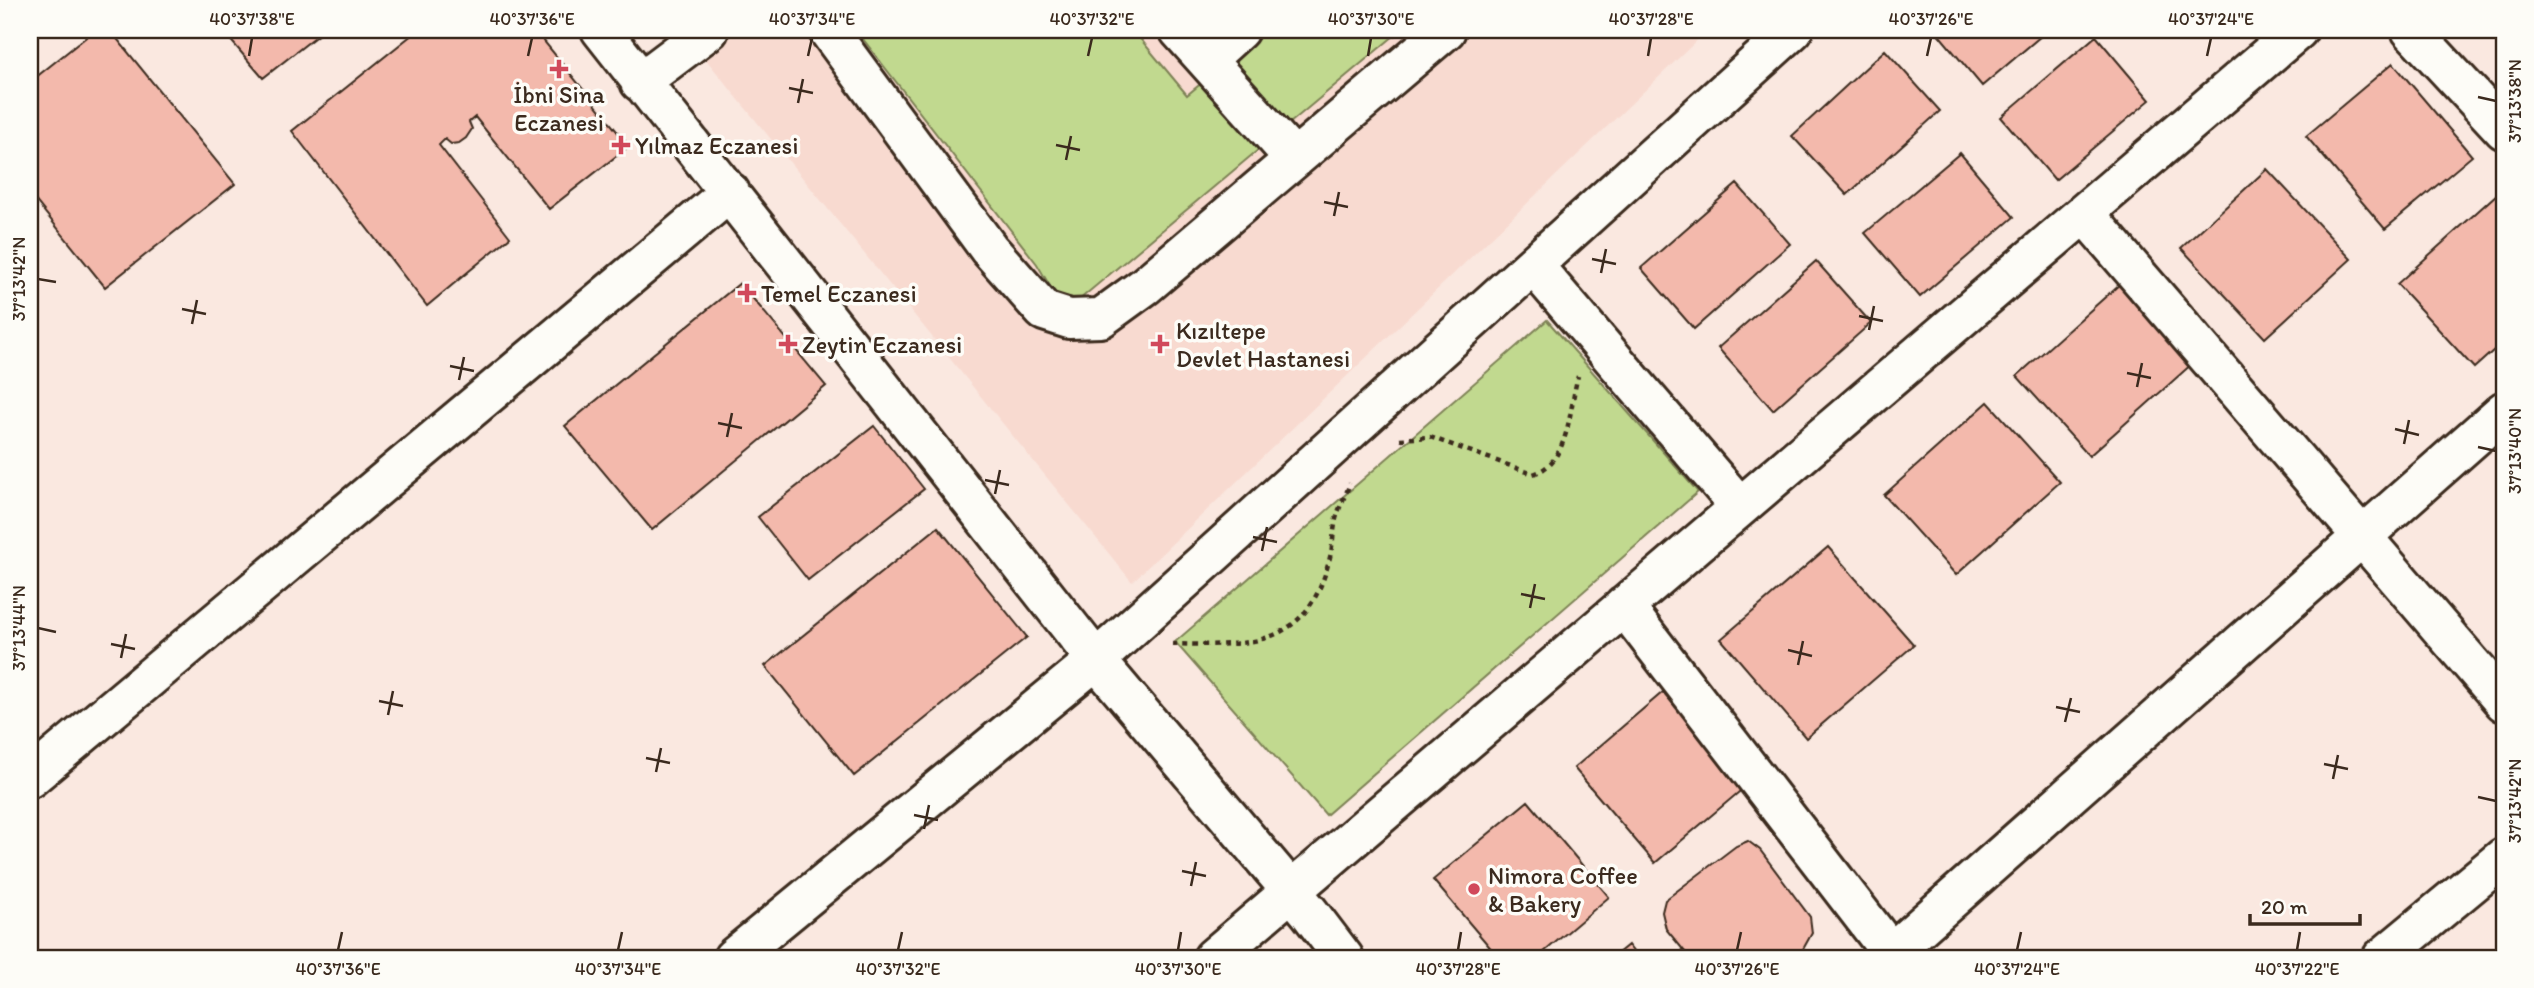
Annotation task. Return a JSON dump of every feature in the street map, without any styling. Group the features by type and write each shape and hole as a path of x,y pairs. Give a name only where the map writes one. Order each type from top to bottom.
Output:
{"street":[{"path":"601,30 1096,660 1290,889 1344,958"},
{"path":"640,82 709,30"},
{"path":"828,30 989,249 1044,311 1069,319 1101,318 1144,286 1446,30"},
{"path":"1179,30 1293,157"},
{"path":"1206,60 1238,30"},
{"path":"733,958 1096,660 1793,30"},
{"path":"1213,958 1290,889 2298,30"},
{"path":"2411,30 2504,130"},
{"path":"30,778 730,192"},
{"path":"2085,214 2504,702"},
{"path":"1533,265 1740,507"},
{"path":"1624,606 1893,956 2504,411"},
{"path":"2382,958 2504,857"}],"path":[{"path":"1393,443 1403,437 1430,437 1533,474 1546,470 1556,457 1567,428 1577,379 1593,336"},
{"path":"1145,616 1167,644 1225,646 1270,639 1304,616 1320,591 1330,559 1337,516 1353,477"}],"shaded area":[{"name":"Kızıltepe Devlet Hastanesi","path":"682,30 1708,30 1132,582"}],"green space":[{"path":"856,30 1133,30 1187,95 1266,30 1401,30 1079,300 1054,293 1037,264"},
{"path":"1547,320 1698,492 1326,815 1175,642"}],"building":[{"path":"95,30 110,30 235,184 105,287 30,194 30,82"},
{"path":"222,30 324,30 263,78"},
{"path":"418,30 535,30 629,146 549,209 475,117 469,122 472,129 466,138 451,144 445,139 439,145 510,237 427,306 292,131"},
{"path":"1935,30 2048,30 1982,86"},
{"path":"2096,36 2150,100 2055,180 2001,117"},
{"path":"1885,50 1940,111 1847,195 1792,136"},
{"path":"2393,63 2472,156 2385,229 2306,136"},
{"path":"1960,153 2014,217 1920,297 1865,233"},
{"path":"2267,169 2351,259 2265,338 2181,248"},
{"path":"1737,184 1790,244 1694,329 1641,268"},
{"path":"2497,194 2504,202 2504,341 2474,368 2397,284"},
{"path":"1816,261 1871,323 1773,410 1718,348"},
{"path":"740,283 826,386 652,530 565,426"},
{"path":"2121,283 2193,363 2089,456 2017,376"},
{"path":"1988,402 2060,482 1956,575 1884,495"},
{"path":"874,426 924,489 808,580 758,517"},
{"path":"938,527 1027,637 854,776 765,666"},
{"path":"1828,547 1914,645 1806,738 1721,639"},
{"path":"1663,692 1745,787 1655,863 1574,768"},
{"path":"1528,801 1609,897 1537,958 1499,958 1433,880"},
{"path":"1748,841 1760,850 1810,917 1812,933 1802,951 1793,958 1690,958 1666,929 1662,912 1665,900 1736,846"},
{"path":"1628,945 1638,958 1612,958"}],"place":[{"name":"İbni Sina Eczanesi","path":"559,69"},
{"name":"Yılmaz Eczanesi","path":"621,145"},
{"name":"Temel Eczanesi","path":"747,293"},
{"name":"Zeytin Eczanesi","path":"788,344"},
{"name":"Kızıltepe Devlet Hastanesi","path":"1160,344"},
{"name":"Nimora Coffee & Bakery","path":"1474,889"}]}
